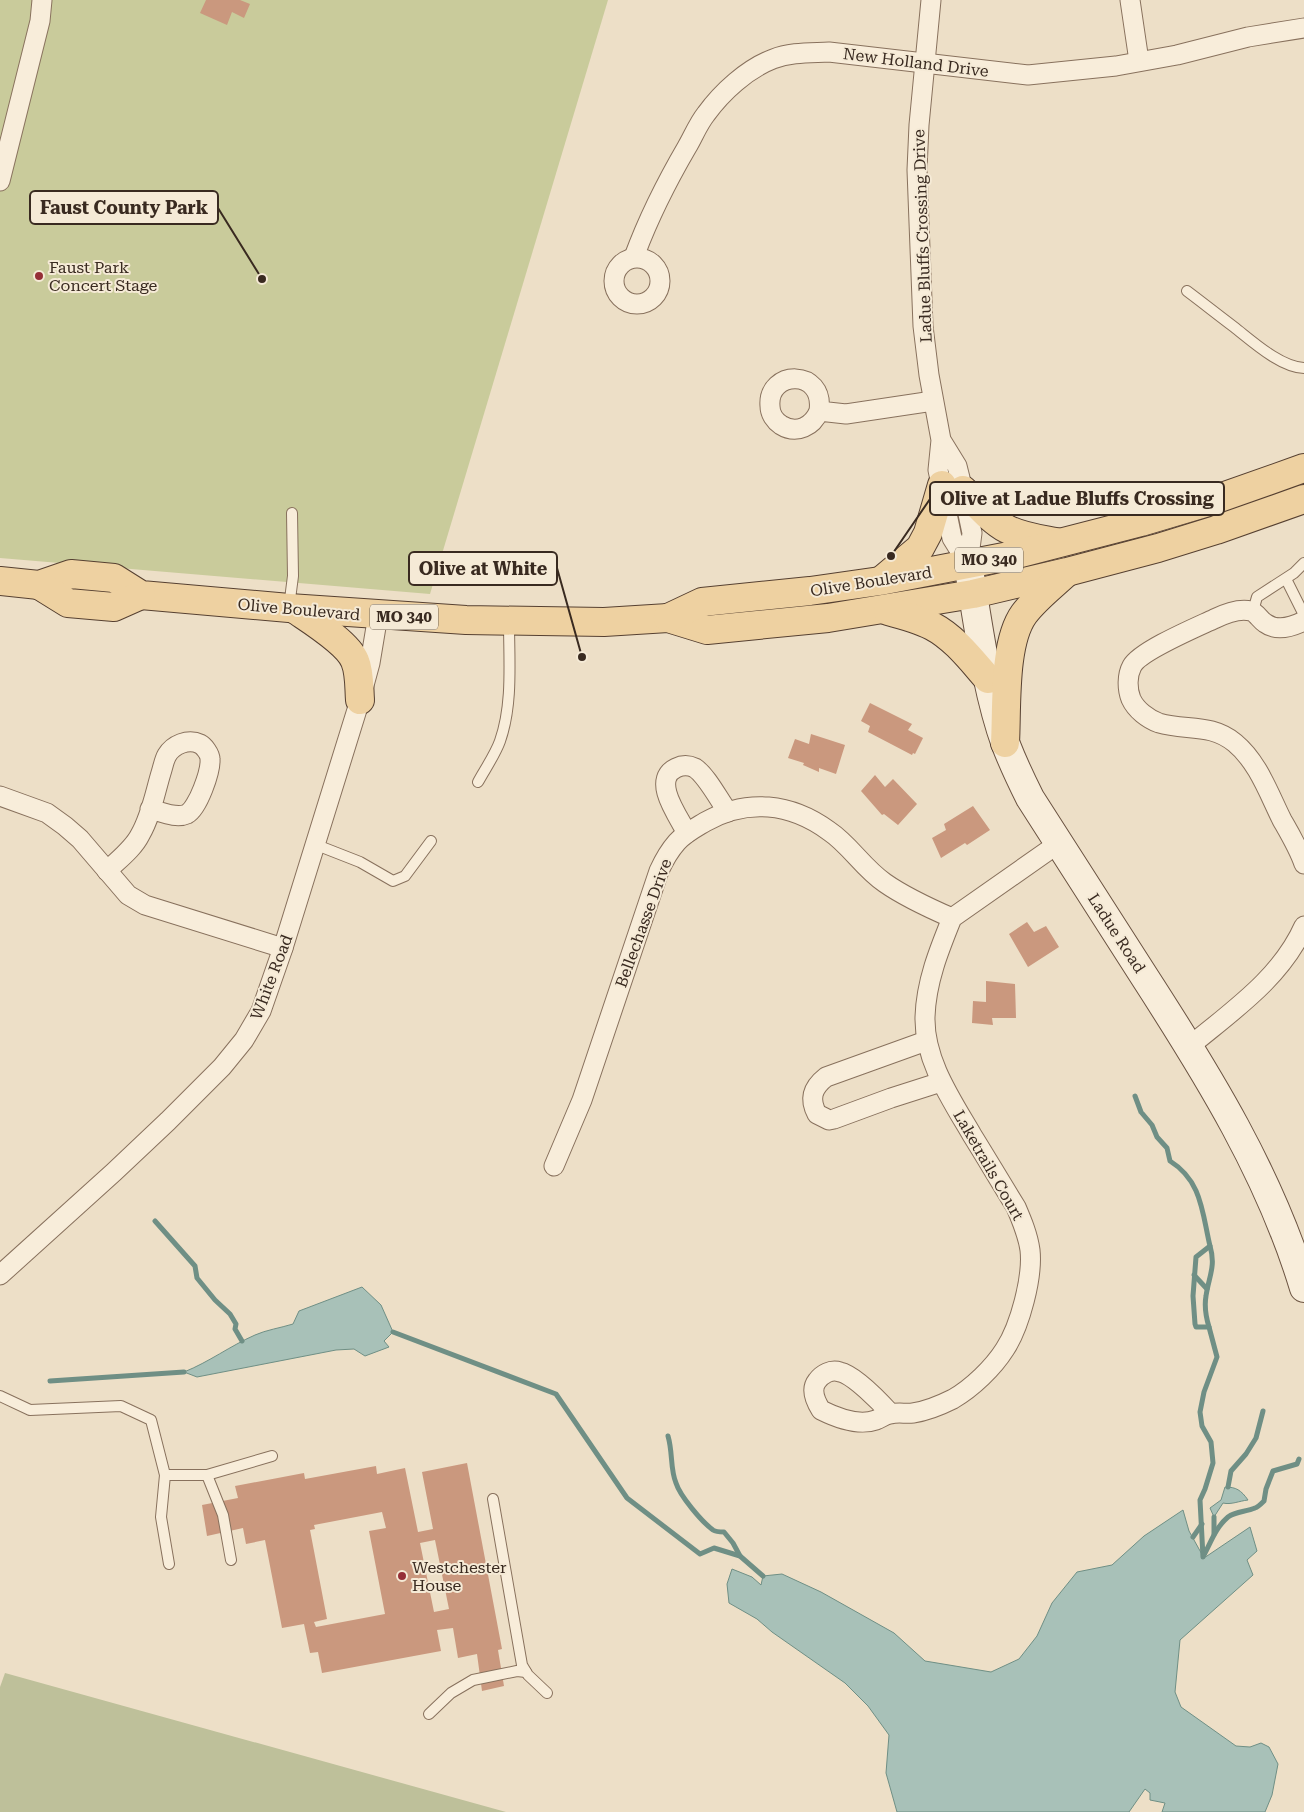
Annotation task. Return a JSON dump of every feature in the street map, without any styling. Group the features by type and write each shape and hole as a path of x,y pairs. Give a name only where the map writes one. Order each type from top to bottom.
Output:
{"main road":[{"name":"Olive Boulevard","path":"668,618 702,602 810,591 880,581 1063,543 1208,502 1304,468"},
{"path":"880,581 920,548 952,488 1009,530 1027,536 1063,543"},
{"name":"Olive Boulevard","path":"0,581 39,585 71,574 88,575 114,578 141,595 378,615 509,621 604,622 668,618 707,630 884,610 973,594 1158,548 1304,499"},
{"name":"Ladue Road","path":"968,564 988,679 1005,743 1016,771 1030,798 1059,844 1190,1046 1241,1135 1289,1240 1304,1288"},
{"path":"1005,743 1009,654 1015,631 1024,614 1067,572"},
{"path":"292,608 336,638 353,657 359,678 360,700"},
{"path":"884,610 916,619 934,627 955,643 988,679"}],"street":[{"path":"0,181 40,21 42,0"},
{"name":"Ladue Bluffs Crossing Drive","path":"931,0 919,125 917,170 923,326 933,400 942,440 938,470 952,488 952,538 968,564"},
{"path":"1130,0 1139,61"},
{"name":"New Holland Drive","path":"634,257 644,229 673,170 706,115 730,87 751,71 772,59 797,53 829,52 1028,75 1095,70 1177,55 1248,37 1304,28"},
{"path":"820,411 846,414 933,400"},
{"path":"1304,620 1297,624 1280,628 1266,624 1253,611 1241,610 1216,618 1145,653 1132,665 1128,679 1129,693 1134,705 1143,714 1156,722 1172,726 1204,728 1222,734 1247,755 1258,771 1304,864"},
{"name":"White Road","path":"0,1275 114,1172 222,1067 244,1040 261,1011 283,948 360,700 370,663 378,615"},
{"path":"687,833 666,791 666,777 675,768 681,766 695,768 728,812"},
{"path":"0,796 47,813 80,839 128,895 145,905 283,948"},
{"name":"Bellechasse Drive","path":"554,1166 582,1100 659,871 669,852 687,833 713,818 738,809 764,806 790,810 812,820 831,832 865,867 885,883 914,900 952,918"},
{"path":"107,871 129,850 140,835 150,809"},
{"path":"952,918 1059,844"},
{"name":"Laketrails Court","path":"891,1414 913,1413 934,1407 954,1398 973,1385 1005,1349 1017,1323 1030,1272 1030,1250 1025,1229 1016,1207 941,1082 926,1041 925,1017 928,989 943,938 952,918"},
{"path":"1190,1046 1235,1010 1274,974 1287,957 1304,926"},
{"path":"926,1041 826,1078 818,1083 814,1090 814,1108 817,1114 829,1120 834,1120 891,1098 941,1082"}],"lane":[{"path":"1187,291 1258,348 1276,358 1304,368"},
{"path":"292,513 292,608"},
{"path":"1253,611 1257,597 1286,578 1304,563"},
{"path":"1286,578 1304,615"},
{"path":"478,782 500,742 507,708 510,668 509,621"},
{"path":"314,844 360,862 394,881 405,876 431,841"},
{"path":"0,1396 30,1410 121,1406 152,1420 165,1475 161,1517 169,1564"},
{"path":"165,1475 207,1475 272,1456"},
{"path":"207,1475 224,1515 231,1560"},
{"path":"493,1499 522,1665 526,1672 547,1693"},
{"path":"429,1714 451,1693 473,1680 517,1671 526,1672"}],"green space":[{"path":"0,0 608,0 430,594 0,558"},
{"path":"5,1673 506,1812 0,1812 0,1687"}],"water":[{"path":"362,1287 381,1305 393,1332 384,1341 389,1347 365,1356 354,1349 336,1350 197,1377 184,1372 255,1335 293,1324 299,1311"},
{"path":"1225,1487 1238,1490 1248,1500 1223,1503 1214,1517 1210,1508 1221,1500"},
{"path":"1183,1510 1189,1531 1204,1558 1250,1527 1257,1551 1247,1560 1253,1575 1180,1640 1175,1692 1181,1707 1236,1746 1250,1747 1261,1743 1269,1747 1278,1764 1272,1795 1265,1812 1162,1812 1165,1803 1150,1800 1150,1793 1145,1789 1129,1812 897,1812 886,1773 889,1735 868,1706 845,1683 772,1632 757,1619 729,1603 727,1584 732,1569 752,1577 761,1585 763,1576 782,1574 821,1592 894,1633 925,1661 991,1672 1019,1659 1037,1636 1052,1603 1077,1572 1112,1565 1144,1536"}],"building":[{"path":"206,0 240,0 250,4 244,18 232,12 227,25 200,13"},
{"path":"870,703 912,724 908,730 923,738 915,754 913,753 912,755 868,732 870,726 861,721"},
{"path":"811,734 845,745 836,774 819,768 819,772 803,765 804,763 788,758 795,739 809,744"},
{"path":"875,775 885,787 893,779 917,804 898,825 884,814 882,815 861,791"},
{"path":"973,806 990,830 967,845 965,843 941,858 932,838 946,830 944,824"},
{"path":"1027,922 1034,932 1046,926 1059,947 1028,967 1009,934"},
{"path":"986,981 1015,984 1016,1018 992,1018 993,1025 972,1023 973,1001 986,1002"},
{"name":"Westchester House","path":"467,1463 502,1649 498,1650 504,1686 482,1691 477,1654 458,1658 453,1628 437,1630 441,1651 322,1673 318,1652 310,1653 304,1624 282,1628 265,1540 246,1544 243,1528 207,1536 202,1505 238,1498 235,1486 304,1473 305,1479 376,1466 377,1474 405,1468 418,1532 433,1529 422,1472","holes":["382,1512 386,1528 369,1531 385,1614 316,1627 314,1622 327,1619 310,1530 315,1529 314,1525","435,1540 449,1609 434,1612 420,1543"]}],"waterway":[{"path":"1135,1096 1141,1112 1152,1125 1157,1137 1167,1148 1170,1161 1181,1169 1195,1188 1202,1209 1210,1246 1196,1257 1193,1296 1196,1327 1209,1327 1217,1357 1204,1392 1200,1412 1202,1426 1211,1442 1213,1463 1200,1500 1203,1557"},
{"path":"155,1221 195,1266 197,1278 215,1300 230,1314 236,1324 235,1329 242,1341"},
{"path":"1209,1327 1205,1304 1212,1265 1210,1246"},
{"path":"1194,1275 1207,1289"},
{"path":"393,1332 556,1394 627,1498 700,1554 714,1548 740,1556 763,1576"},
{"path":"50,1381 184,1372"},
{"path":"1228,1487 1231,1471 1246,1454 1256,1438 1263,1411"},
{"path":"668,1436 674,1478 682,1495 708,1526 714,1531 724,1532 740,1556"},
{"path":"1204,1555 1217,1530 1228,1517 1256,1508 1264,1501 1266,1489 1273,1471 1297,1464 1299,1459"},
{"path":"1214,1517 1214,1534"},
{"path":"1193,1537 1202,1524"}],"place":[{"name":"Faust Park Concert Stage","path":"39,276"},
{"name":"Faust County Park","path":"262,279"},
{"name":"Olive at Ladue Bluffs Crossing","path":"891,556"},
{"name":"Olive at White","path":"582,657"},
{"name":"Westchester House","path":"402,1576"}]}
